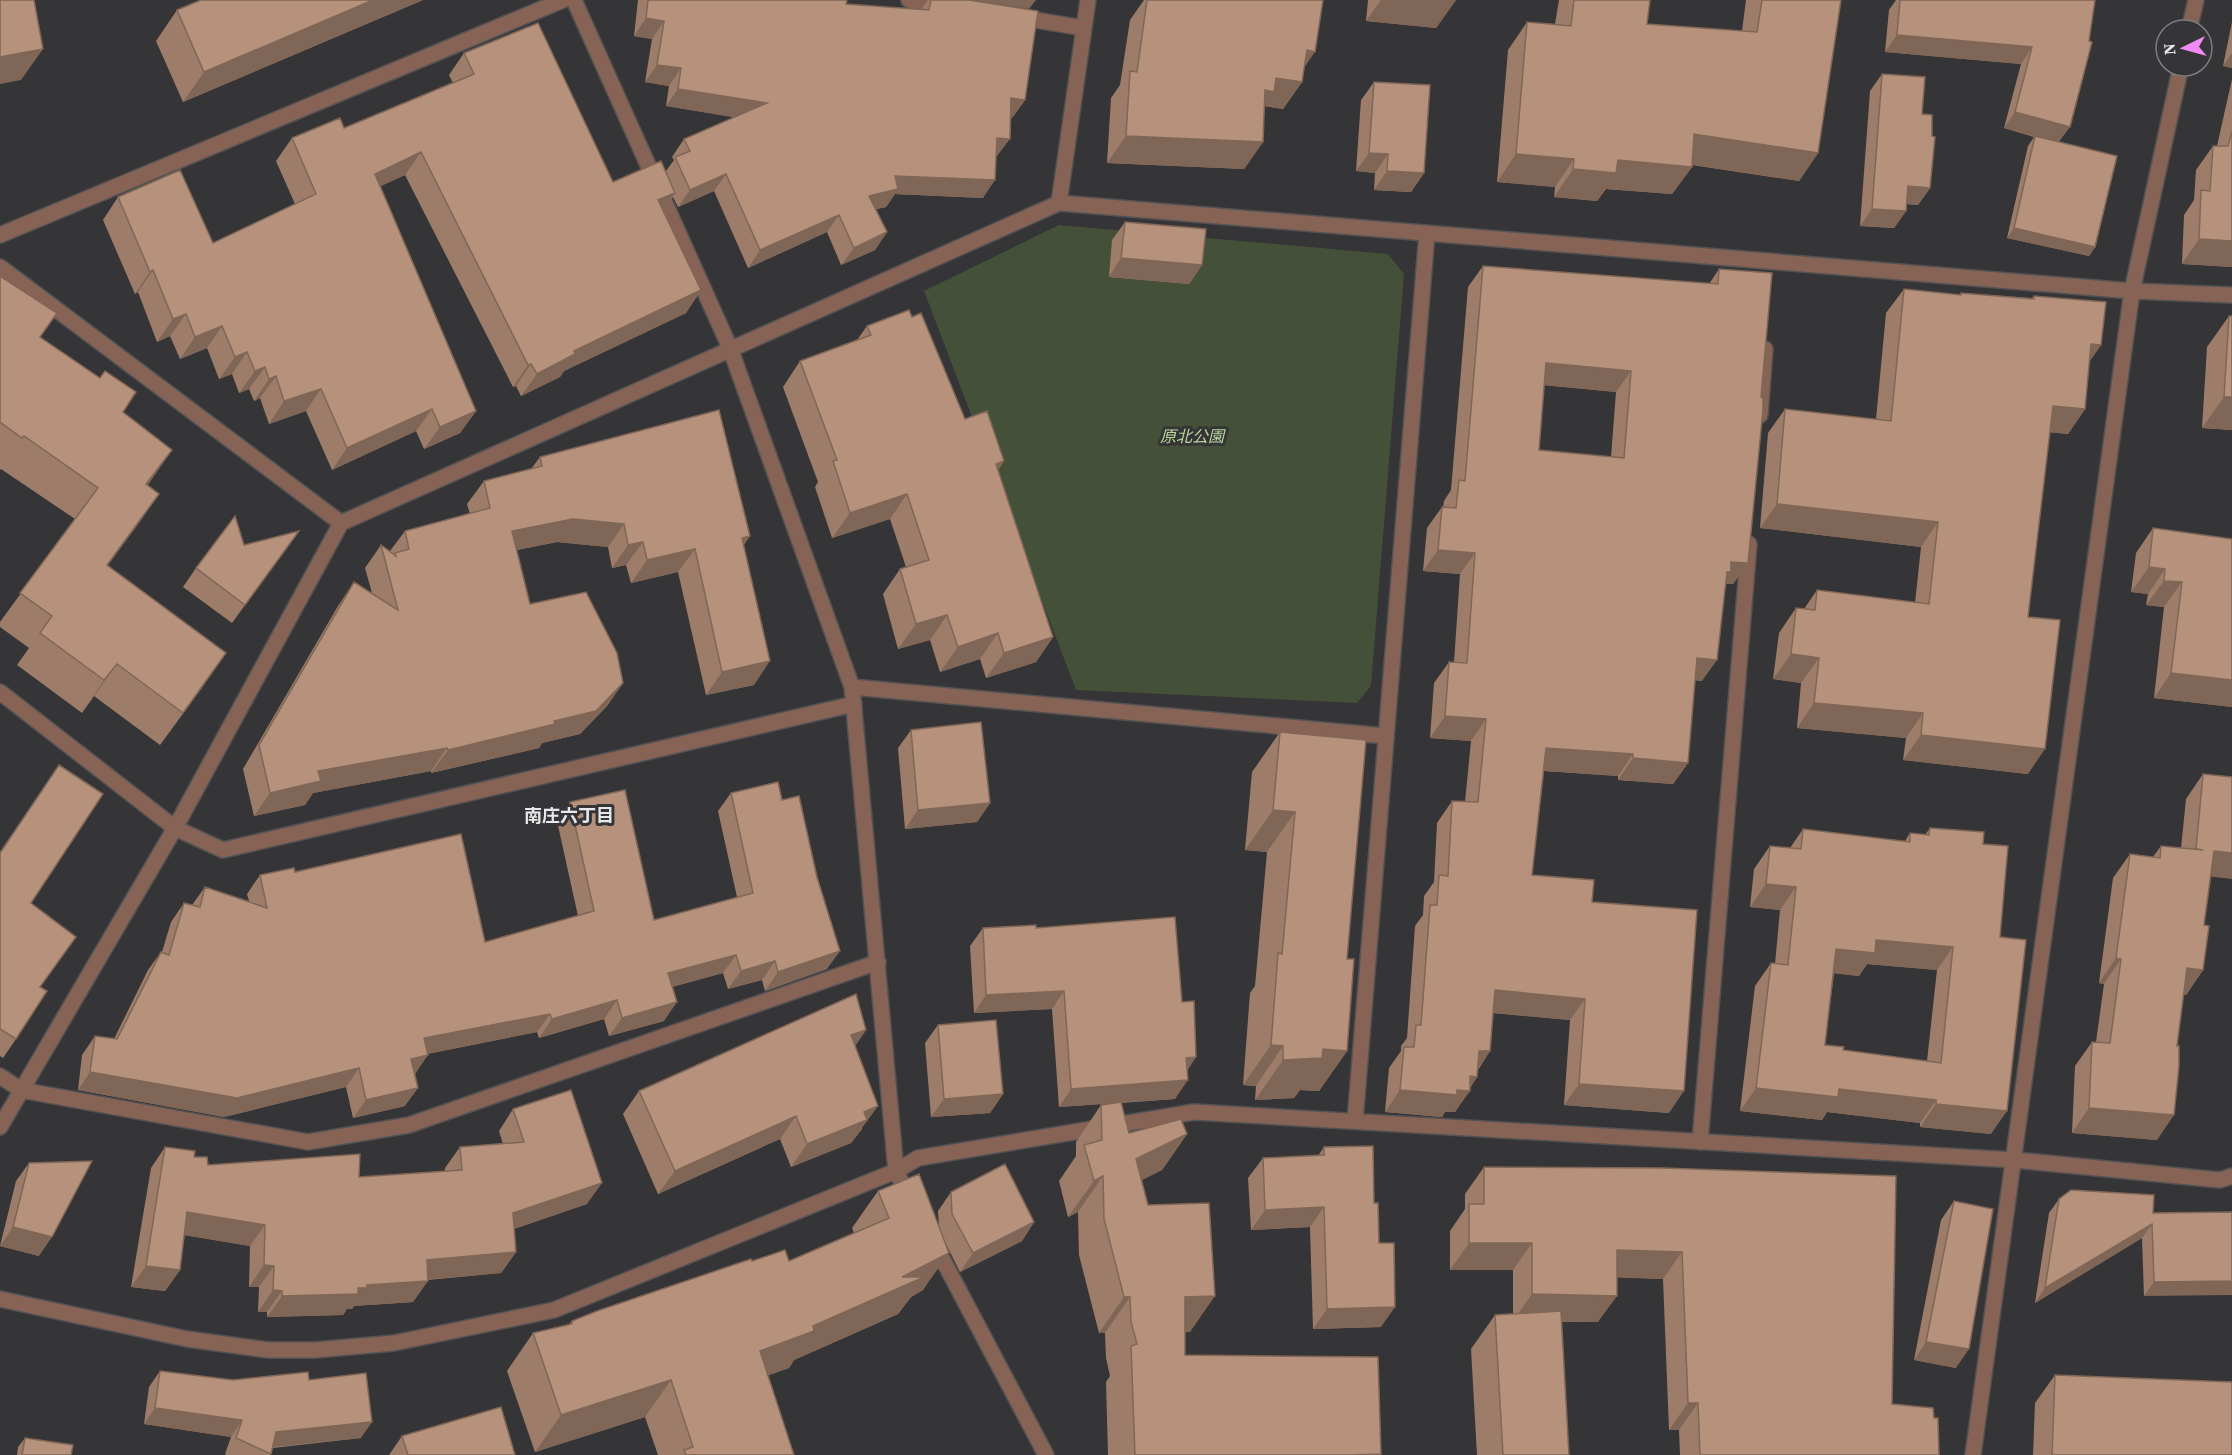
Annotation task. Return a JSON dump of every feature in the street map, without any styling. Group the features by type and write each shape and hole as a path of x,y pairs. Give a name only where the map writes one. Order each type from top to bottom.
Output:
{"street":[{"path":"0,235 563,0"},
{"path":"574,0 730,348 852,687 896,1171 907,1192"},
{"path":"909,0 955,7"},
{"path":"1059,203 1088,0"},
{"path":"2192,18 2196,0"},
{"path":"1002,15 1083,28"},
{"path":"1973,1455 2132,291 2178,78"},
{"path":"0,1127 175,828 341,523 1059,203 1427,233 1772,268 2132,291 2232,295"},
{"path":"1354,1121 1427,233"},
{"path":"0,267 341,523"},
{"path":"1758,428 1766,333"},
{"path":"1700,1142 1751,524"},
{"path":"852,687 1386,736"},
{"path":"0,692 175,828 223,850 854,704"},
{"path":"0,1076 21,1090 308,1142 409,1125 878,962"},
{"path":"0,1299 187,1340 268,1350 315,1350 394,1343 554,1310 896,1171 918,1158 1194,1112 2015,1160 2220,1180 2232,1176"},
{"path":"929,1234 1046,1455"}],"green space":[{"name":"原北公園","path":"1059,225 1388,254 1404,274 1371,686 1357,703 1076,690 924,291"}],"building":[{"path":"0,0 34,0 43,49 0,57"},
{"path":"201,0 373,0 204,72 177,10"},
{"path":"648,0 847,0 846,4 929,10 931,0 969,0 1038,11 1025,100 1011,98 1010,139 997,138 995,180 895,176 898,189 869,196 887,232 854,248 839,215 760,250 726,174 690,190 675,157 690,151 684,139 767,103 678,89 681,68 657,65 664,21 646,18"},
{"path":"1147,0 1323,0 1315,52 1307,50 1302,82 1276,78 1274,92 1265,90 1263,142 1126,136 1130,71 1137,72"},
{"path":"1574,0 1650,0 1647,24 1757,32 1762,0 1841,0 1818,153 1694,134 1692,167 1618,160 1616,173 1573,169 1574,159 1516,154 1527,22 1571,26"},
{"path":"1900,0 2095,0 2089,41 2092,42 2070,127 2015,112 2032,47 1897,35"},
{"path":"538,23 613,182 661,161 675,193 658,200 701,290 574,351 575,354 537,374 531,364 528,365 421,152 375,174 476,411 440,427 432,409 347,448 321,389 284,401 276,376 269,379 265,367 255,371 247,352 235,357 222,326 195,337 186,314 173,319 153,270 150,272 118,197 180,170 213,243 316,194 292,138 340,118 344,128 474,74 464,53"},
{"path":"1882,74 1925,77 1922,114 1932,115 1932,136 1935,137 1930,188 1908,186 1906,211 1872,209"},
{"path":"1374,82 1430,85 1424,173 1387,171 1388,154 1369,153"},
{"path":"2232,131 2232,241 2199,239 2201,190 2210,191 2213,146 2228,146"},
{"path":"2035,136 2117,156 2095,247 2014,228"},
{"path":"1125,222 1206,229 1202,265 1121,258"},
{"path":"1483,266 1718,284 1719,269 1772,273 1761,397 1763,397 1763,410 1748,563 1731,562 1731,572 1727,572 1717,660 1697,658 1688,763 1633,758 1633,754 1546,748 1532,875 1594,880 1592,902 1697,910 1684,1091 1579,1084 1585,999 1495,990 1490,1051 1479,1051 1477,1077 1470,1076 1470,1091 1457,1090 1457,1095 1400,1090 1404,1047 1414,1047 1416,1025 1421,1025 1430,905 1437,905 1439,875 1448,876 1452,801 1478,802 1486,719 1445,716 1449,662 1467,663 1475,553 1438,550 1442,507 1456,508 1459,480 1465,481","holes":["1546,363 1631,371 1624,458 1539,450"]},
{"path":"0,276 57,313 40,337 100,378 105,371 136,392 123,412 172,450 146,484 159,494 107,565 226,653 183,713 117,664 104,680 40,633 52,616 20,593 98,488 0,422"},
{"path":"1904,289 1961,295 1961,293 2034,299 2034,296 2106,302 2101,345 2091,344 2085,409 2053,406 2028,617 2060,620 2045,749 1921,735 1923,713 1814,703 1819,658 1791,654 1796,608 1815,610 1817,590 1929,604 1938,522 1777,504 1785,409 1891,421"},
{"path":"909,310 912,317 921,313 965,419 987,411 1004,461 996,464 1053,637 1004,653 998,633 958,647 947,615 916,624 900,569 929,560 907,494 850,513 833,461 837,460 800,361 871,335 867,326"},
{"path":"2229,316 2232,316 2232,397 2224,397"},
{"path":"719,410 750,536 742,538 770,661 722,672 695,549 647,560 643,542 628,545 624,524 573,519 512,531 530,604 586,592 617,653 623,683 596,711 554,721 555,724 448,750 447,748 318,771 321,781 270,793 259,745 354,582 398,610 381,545 396,556 395,553 409,549 405,531 490,508 484,481 542,466 540,457"},
{"path":"235,516 244,545 299,531 245,605 196,568"},
{"path":"2153,528 2232,539 2232,680 2171,673 2182,582 2164,581 2165,569 2149,567"},
{"path":"981,722 990,803 918,810 911,730"},
{"path":"1280,732 1366,740 1347,959 1354,959 1347,1051 1323,1049 1322,1058 1283,1060 1283,1046 1271,1045 1278,953 1282,954 1295,812 1273,810"},
{"path":"59,765 103,794 31,903 76,937 40,987 47,991 16,1039 0,1029 0,853"},
{"path":"2203,774 2232,777 2232,853 2214,851 2204,925 2209,926 2203,970 2187,968 2177,1046 2179,1046 2179,1066 2174,1115 2089,1108 2092,1042 2110,1043 2121,959 2116,958 2130,854 2160,858 2161,846 2203,850 2196,849"},
{"path":"778,782 782,800 799,796 817,877 840,951 778,972 775,961 741,971 736,955 668,973 677,1002 622,1018 617,1000 552,1019 550,1014 424,1038 428,1055 411,1059 418,1088 366,1100 359,1068 237,1098 90,1072 95,1036 117,1039 161,952 169,955 184,903 200,907 205,887 267,908 260,875 294,868 295,872 461,834 485,942 594,911 570,802 625,790 654,920 753,893 731,793"},
{"path":"1930,828 1984,832 1983,844 2008,846 2000,937 2026,940 2007,1111 1936,1104 1936,1100 1839,1089 1838,1097 1756,1088 1771,963 1788,965 1796,887 1766,884 1770,846 1801,849 1803,829 1910,842 1910,833 1929,835","holes":["1876,940 1953,947 1941,1063 1843,1050 1844,1047 1825,1045 1836,949 1875,953"]},
{"path":"1175,917 1182,1002 1194,1001 1196,1057 1186,1058 1188,1080 1071,1089 1064,991 986,995 983,928 1036,925 1036,928"},
{"path":"856,994 866,1030 851,1035 878,1106 864,1112 867,1120 807,1144 796,1116 675,1171 639,1091"},
{"path":"996,1020 1003,1094 944,1099 938,1025"},
{"path":"571,1090 602,1183 513,1213 516,1252 427,1260 428,1281 367,1285 367,1288 358,1288 358,1294 282,1296 282,1291 273,1290 274,1266 264,1265 265,1225 187,1212 180,1270 146,1266 165,1147 195,1151 194,1157 207,1157 208,1165 360,1154 359,1177 462,1170 460,1147 524,1142 513,1109"},
{"path":"1121,1102 1129,1133 1181,1119 1187,1134 1136,1159 1148,1205 1209,1203 1215,1296 1185,1297 1185,1355 1378,1357 1381,1454 1135,1455 1131,1346 1137,1344 1131,1322 1130,1297 1124,1297 1104,1219 1103,1176 1094,1181 1084,1145 1102,1140 1101,1105"},
{"path":"1373,1146 1374,1203 1378,1203 1379,1243 1394,1243 1395,1307 1327,1309 1324,1207 1265,1210 1263,1158 1324,1155 1324,1147"},
{"path":"92,1161 52,1237 13,1227 29,1163"},
{"path":"1005,1164 1034,1222 973,1253 952,1214 951,1192"},
{"path":"1484,1167 1664,1168 1896,1176 1892,1404 1933,1408 1934,1418 1938,1418 1939,1455 1700,1455 1698,1403 1688,1403 1682,1252 1617,1250 1617,1296 1532,1294 1532,1243 1469,1243 1469,1204 1484,1204"},
{"path":"919,1174 949,1253 902,1277 924,1277 813,1326 814,1331 760,1351 794,1455 686,1455 684,1450 693,1447 671,1380 561,1415 533,1333 572,1324 572,1321 597,1311 751,1259 752,1261 785,1250 789,1261 889,1218 878,1191"},
{"path":"2071,1190 2154,1195 2153,1213 2232,1212 2232,1281 2154,1282 2152,1224 2045,1288 2059,1199"},
{"path":"1954,1201 1993,1209 1969,1349 1926,1342"},
{"path":"1561,1311 1569,1455 1503,1455 1495,1315"},
{"path":"160,1371 233,1380 308,1372 309,1380 366,1373 372,1422 276,1432 271,1454 236,1438 242,1420 155,1408"},
{"path":"2055,1375 2232,1382 2232,1455 2052,1455"},
{"path":"501,1407 515,1455 408,1455 402,1436"},
{"path":"25,1438 73,1445 71,1455 22,1455"}],"district":[{"name":"南庄六丁目","path":"569,815"}]}
